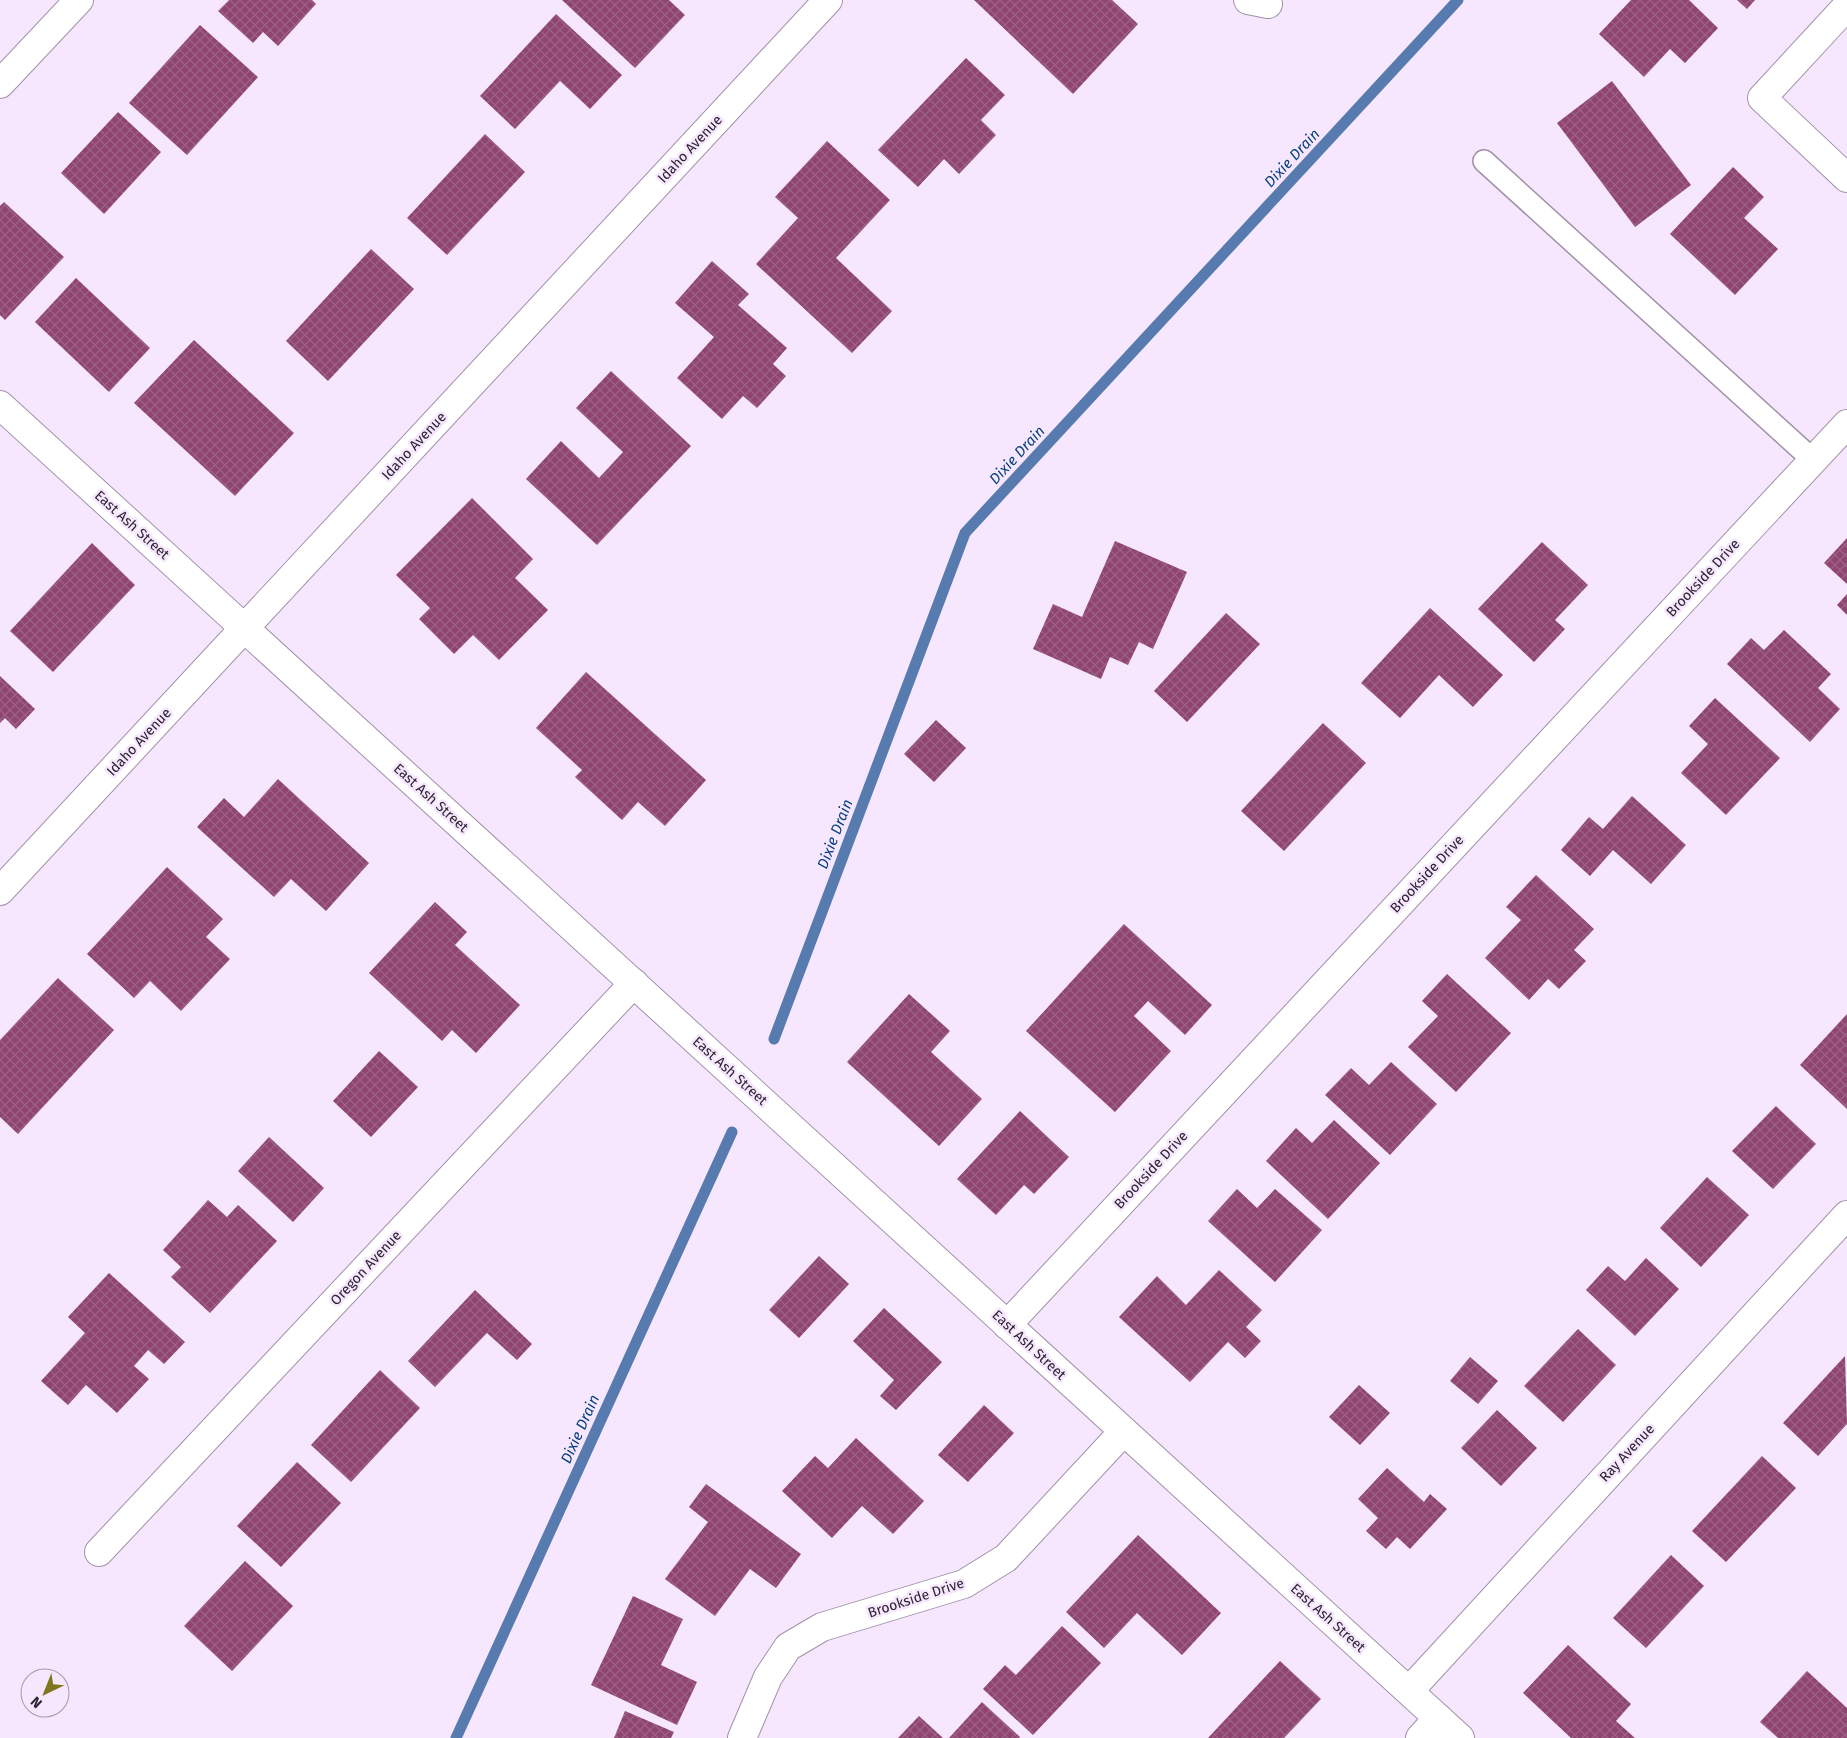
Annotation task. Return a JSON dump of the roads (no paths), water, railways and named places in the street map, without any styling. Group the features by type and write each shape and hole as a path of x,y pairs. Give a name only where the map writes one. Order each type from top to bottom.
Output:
{"street":[{"path":"0,84 80,0"},
{"name":"Idaho Avenue","path":"0,891 828,0"},
{"path":"1847,6 1762,98 1847,178"},
{"name":"East Ash Street","path":"0,405 1123,1432 1409,1691 1429,1728 1460,1738"},
{"name":"Brookside Drive","path":"1007,1325 1847,424"},
{"name":"Oregon Avenue","path":"99,1552 634,983"},
{"name":"Ray Avenue","path":"1409,1691 1847,1216"},
{"name":"Brookside Drive","path":"742,1738 768,1677 788,1647 822,1627 964,1584 1006,1558 1123,1432"}],"lane":[{"path":"1484,161 1813,460"}],"waterway":[{"name":"Dixie Drain","path":"774,1039 965,533 1458,0"},
{"name":"Dixie Drain","path":"456,1738 732,1132"}]}
